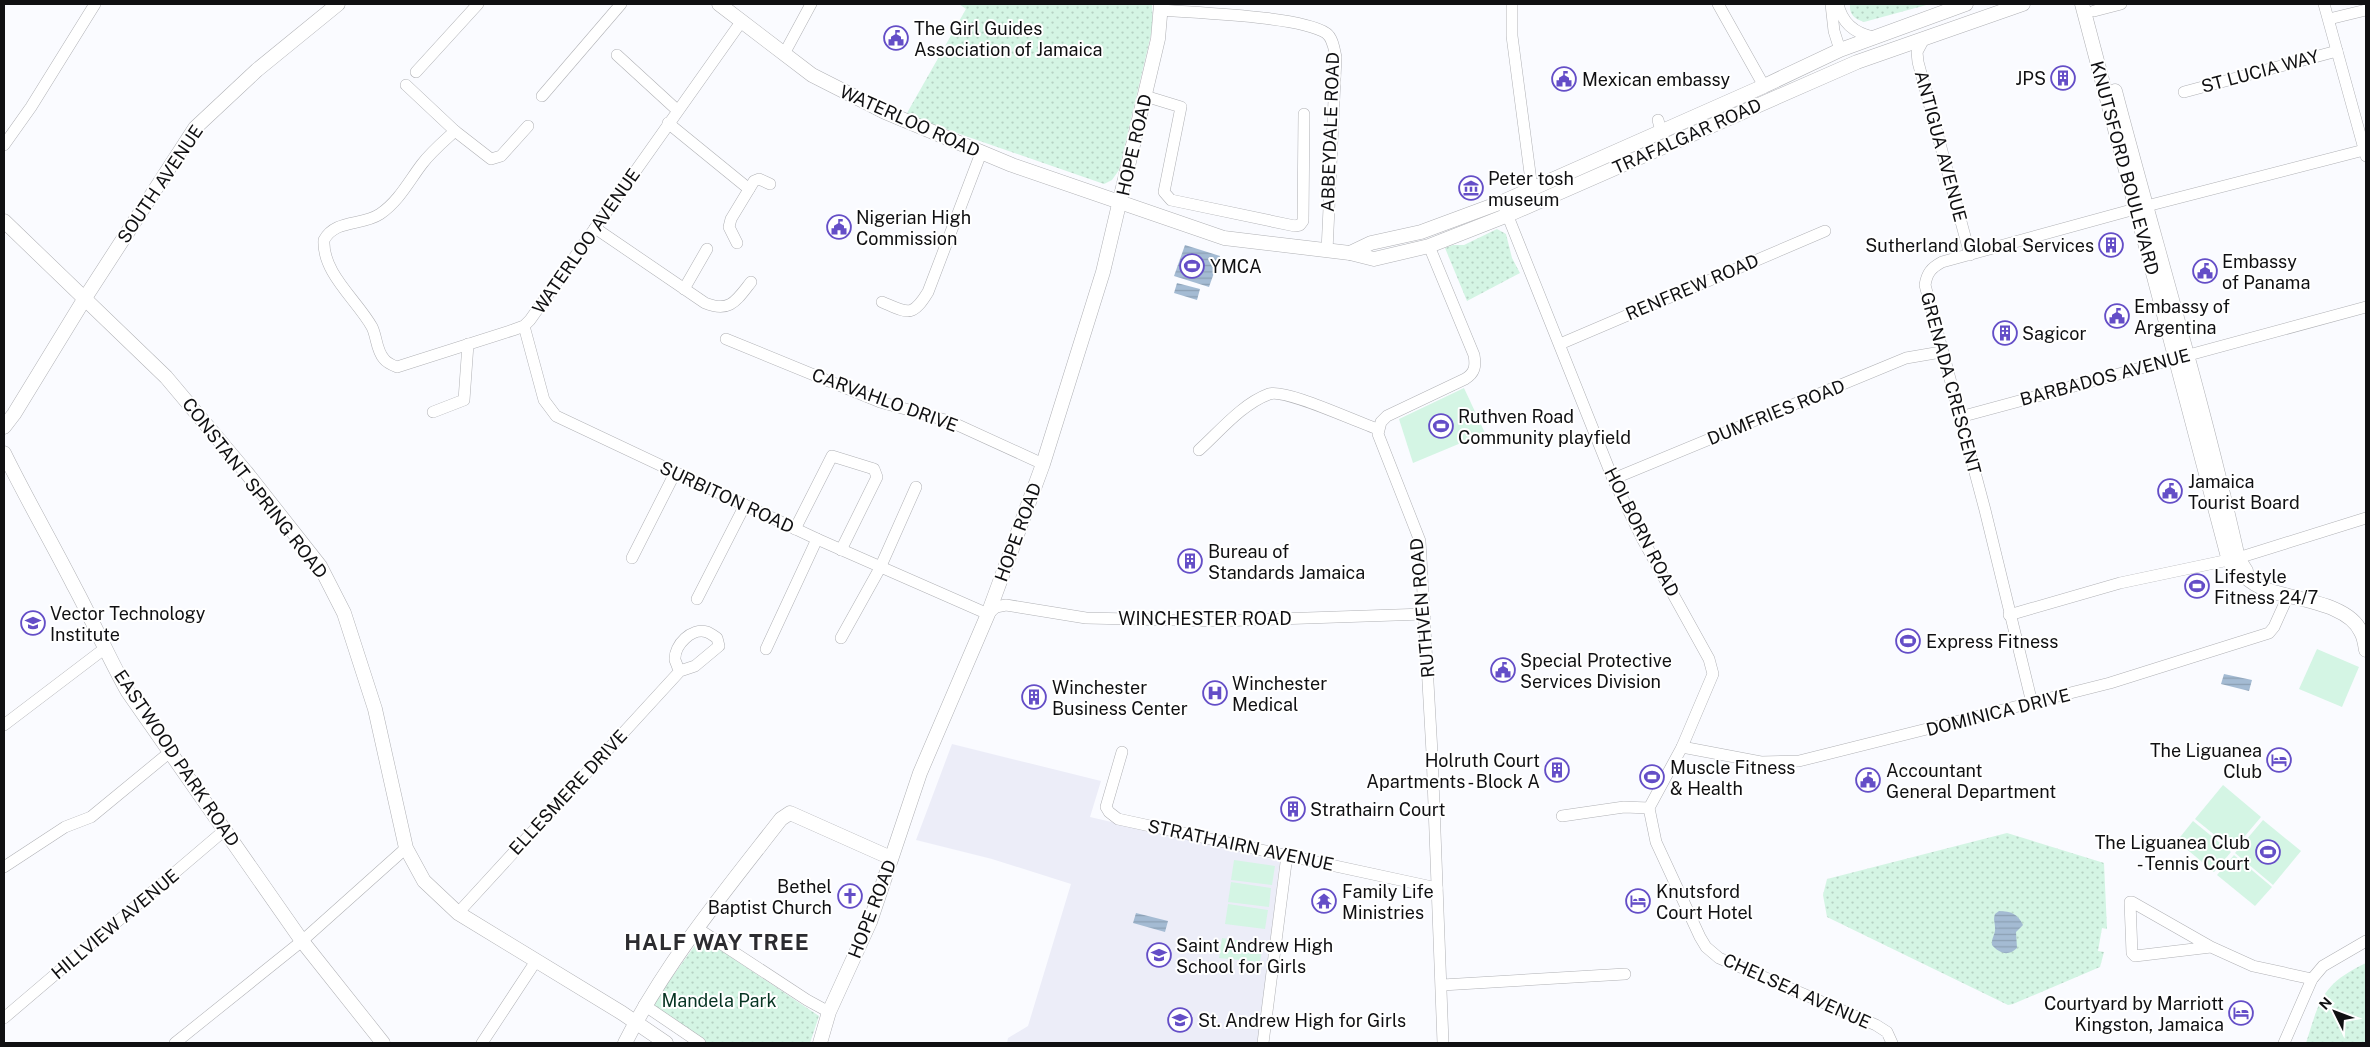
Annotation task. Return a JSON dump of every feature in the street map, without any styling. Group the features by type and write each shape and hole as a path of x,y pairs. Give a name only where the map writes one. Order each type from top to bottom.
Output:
{"main road":[{"name":"SOUTH AVENUE","path":"4,427 14,414 84,298 195,128 257,70 337,4"},
{"name":"WATERLOO ROAD","path":"719,4 812,75 884,112 981,153 1121,201"},
{"name":"TRAFALGAR ROAD","path":"1121,201 1224,238 1350,253 1374,259 1429,246 1508,215 1533,196 1660,126 1764,86 1840,50 1966,4"},
{"name":"TRAFALGAR ROAD","path":"1350,253 1371,243 1421,232 1502,202 1533,196 1857,62 2023,4"},
{"name":"KNUTSFORD BOULEVARD","path":"2086,6 2182,356 2233,560"},
{"name":"HOPE ROAD","path":"820,1043 829,1012 862,945 923,766 988,614 1043,464 1103,272 1158,38 1161,7"},
{"path":"1840,50 1857,62"},
{"name":"CONSTANT SPRING ROAD","path":"4,221 166,377 246,472 320,566 344,612 375,709 406,848 424,881 458,913 636,1022 666,1043"},
{"name":"EASTWOOD PARK ROAD","path":"4,453 31,509 74,584 104,649 128,692 226,829 302,940 383,1043"},
{"path":"2233,560 2244,577 2263,588 2330,607 2350,618 2361,631 2366,650"},
{"path":"625,1043 644,1006 697,928 781,820 790,813 891,858"}],"street":[{"path":"4,145 31,107 95,4"},
{"path":"416,72 478,4"},
{"path":"542,96 621,4"},
{"path":"784,54 811,4"},
{"path":"1512,4 1512,36 1533,196"},
{"path":"1718,4 1764,86"},
{"path":"1832,4 1834,31 1840,50"},
{"path":"1838,4 1841,17 1847,24 1860,34 1873,37"},
{"path":"2086,6 2121,4"},
{"path":"2324,4 2365,154"},
{"name":"ABBEYDALE ROAD","path":"1161,7 1314,27 1329,36 1334,45 1336,57 1327,251"},
{"path":"2329,20 2366,10"},
{"name":"WATERLOO AVENUE","path":"455,131 428,156 387,209 371,219 333,228 324,240 325,258 373,330 380,354 391,365 397,367 524,326 535,314 677,110 741,22"},
{"name":"ANTIGUA AVENUE","path":"1924,39 1917,52 1918,62 1970,255"},
{"name":"ST LUCIA WAY","path":"2184,92 2337,51"},
{"path":"617,55 677,110"},
{"path":"406,85 455,131 488,157 495,159 501,156 528,126"},
{"path":"1145,96 1181,107 1164,192 1171,200 1295,226 1300,225 1303,221 1304,114"},
{"path":"668,123 749,189"},
{"path":"882,302 906,312 914,311 919,306 928,292 981,153"},
{"name":"GRENADA CRESCENT","path":"2032,703 1989,526 1924,285 1926,276 1932,268 1942,262 2140,207 2365,154"},
{"path":"737,243 729,227 731,218 754,181 758,179 770,184"},
{"name":"HOLBORN ROAD","path":"1502,202 1613,479 1643,540 1709,659 1713,674 1682,747"},
{"path":"595,228 705,302 717,308 734,303 751,282"},
{"name":"RENFREW ROAD","path":"1560,344 1825,231"},
{"path":"1199,450 1247,406 1271,393 1284,393 1355,422 1378,429 1381,422 1387,416 1471,375 1474,370 1474,355 1429,246"},
{"path":"684,288 707,249"},
{"name":"BARBADOS AVENUE","path":"1960,417 2366,307"},
{"name":"SURBITON ROAD","path":"524,326 544,400 556,416 818,540 988,614"},
{"name":"CARVAHLO DRIVE","path":"726,340 880,402 949,421 1043,464"},
{"path":"433,412 464,400 468,344"},
{"name":"DUMFRIES ROAD","path":"1613,479 1906,358 1941,352"},
{"name":"RUTHVEN ROAD","path":"1378,429 1378,434 1420,541 1438,888 1443,1043"},
{"path":"795,529 832,456 874,469 878,477 841,550"},
{"path":"632,558 675,473"},
{"path":"840,638 880,568 916,487"},
{"path":"697,598 744,505"},
{"path":"2010,615 2120,583 2233,560 2366,518"},
{"path":"766,649 818,540"},
{"name":"DOMINICA DRIVE","path":"1682,747 1761,762 1800,761 2110,683 2269,633 2274,627 2288,596"},
{"name":"WINCHESTER ROAD","path":"988,614 996,607 1006,605 1096,618 1217,621 1425,614"},
{"path":"4,725 104,649"},
{"name":"ELLESMERE DRIVE","path":"458,913 680,671"},
{"path":"1562,816 1624,807 1649,808 1682,747"},
{"path":"4,867 65,826 92,817 170,752"},
{"name":"STRATHAIRN AVENUE","path":"1122,752 1106,807 1118,819 1438,888"},
{"name":"CHELSEA AVENUE","path":"1649,808 1656,842 1706,947 1718,958 1876,1025 1887,1032 1892,1043"},
{"name":"HILLVIEW AVENUE","path":"4,1018 226,829"},
{"path":"175,1043 302,940 406,848"},
{"path":"1263,1043 1287,855"},
{"path":"2211,947 2135,956 2132,953 2130,902 2211,947 2253,966 2312,979"},
{"path":"697,928 799,995 829,1012"},
{"path":"2284,1043 2312,979 2323,966 2366,941"},
{"path":"482,1043 536,961"},
{"path":"1442,985 1625,974"},
{"path":"2291,1043 2312,979"},
{"path":"644,1006 700,1043"}],"shaded area":[{"name":"Saint Andrew High School for Girls","path":"952,744 1101,781 1090,817 1280,861 1258,1043 1007,1043 1008,1038 1028,1026 1071,884 992,859 916,840"}],"green space":[{"path":"959,4 1152,4 1153,26 1119,170 1112,180 1104,184 928,123 907,113 966,9"},
{"path":"1850,4 1930,4 1864,22 1853,16 1850,11"},
{"path":"1497,229 1506,234 1512,258 1520,273 1467,301 1445,248 1453,245 1464,245"},
{"name":"Ruthven Road Community playfield","path":"1464,388 1485,433 1413,463 1399,419"},
{"path":"2317,649 2359,667 2342,707 2299,689"},
{"name":"The Liguanea Club - Tennis Court","path":"2223,785 2261,817 2233,850 2195,819"},
{"name":"The Liguanea Club - Tennis Court","path":"2263,820 2301,851 2273,885 2235,853"},
{"name":"The Liguanea Club - Tennis Court","path":"2193,821 2231,852 2214,872 2177,841"},
{"path":"2007,833 2104,863 2107,929 2102,928 2098,951 2104,952 2100,967 2008,1005 1827,917 1823,895 1827,879"},
{"name":"The Liguanea Club - Tennis Court","path":"2234,855 2272,887 2255,906 2217,875"},
{"path":"1234,860 1275,866 1272,885 1231,880"},
{"path":"1231,882 1271,888 1269,907 1228,902"},
{"path":"1228,904 1268,910 1265,929 1225,924"},
{"name":"Mandela Park","path":"701,937 819,1016 810,1043 707,1043 651,1006"},
{"path":"1222,938 1263,944 1260,962 1219,958"},
{"path":"2366,963 2366,1043 2306,1043 2315,1015 2331,986 2340,978"}],"water":[{"path":"1185,245 1220,256 1209,287 1174,276"},
{"path":"1177,283 1200,289 1197,300 1174,293"},
{"path":"2224,674 2252,680 2249,691 2221,684"},
{"path":"1999,911 2014,914 2023,925 2016,932 2017,948 2007,953 2001,952 1992,945 1995,929 1994,916"},
{"path":"1136,913 1168,921 1165,932 1133,923"}],"place":[{"name":"The Girl Guides Association of Jamaica","path":"896,38"},
{"name":"JPS","path":"2063,78"},
{"name":"Mexican embassy","path":"1564,79"},
{"name":"Peter tosh museum","path":"1471,188"},
{"name":"Nigerian High Commission","path":"839,227"},
{"name":"Sutherland Global Services","path":"2111,245"},
{"name":"YMCA","path":"1192,266"},
{"name":"Embassy of Panama","path":"2205,271"},
{"name":"Embassy of Argentina","path":"2117,316"},
{"name":"Sagicor","path":"2005,333"},
{"name":"Ruthven Road Community playfield","path":"1441,426"},
{"name":"Jamaica Tourist Board","path":"2170,491"},
{"name":"Bureau of Standards Jamaica","path":"1190,561"},
{"name":"Lifestyle Fitness 24/7","path":"2197,586"},
{"name":"Vector Technology Institute","path":"33,623"},
{"name":"Express Fitness","path":"1908,641"},
{"name":"Special Protective Services Division","path":"1503,670"},
{"name":"Winchester Medical","path":"1215,693"},
{"name":"Winchester Business Center","path":"1034,697"},
{"name":"The Liguanea Club","path":"2279,760"},
{"name":"Holruth Court Apartments - Block A","path":"1557,770"},
{"name":"Muscle Fitness & Health","path":"1652,777"},
{"name":"Accountant General Department","path":"1868,780"},
{"name":"Strathairn Court","path":"1293,809"},
{"name":"The Liguanea Club - Tennis Court","path":"2268,852"},
{"name":"Bethel Baptist Church","path":"850,896"},
{"name":"Family Life Ministries","path":"1324,901"},
{"name":"Knutsford Court Hotel","path":"1638,901"},
{"name":"Saint Andrew High School for Girls","path":"1159,955"},
{"name":"Courtyard by Marriott Kingston, Jamaica","path":"2241,1013"},
{"name":"St. Andrew High for Girls","path":"1180,1020"}],"district":[{"name":"HALF WAY TREE","path":"717,942"}]}
